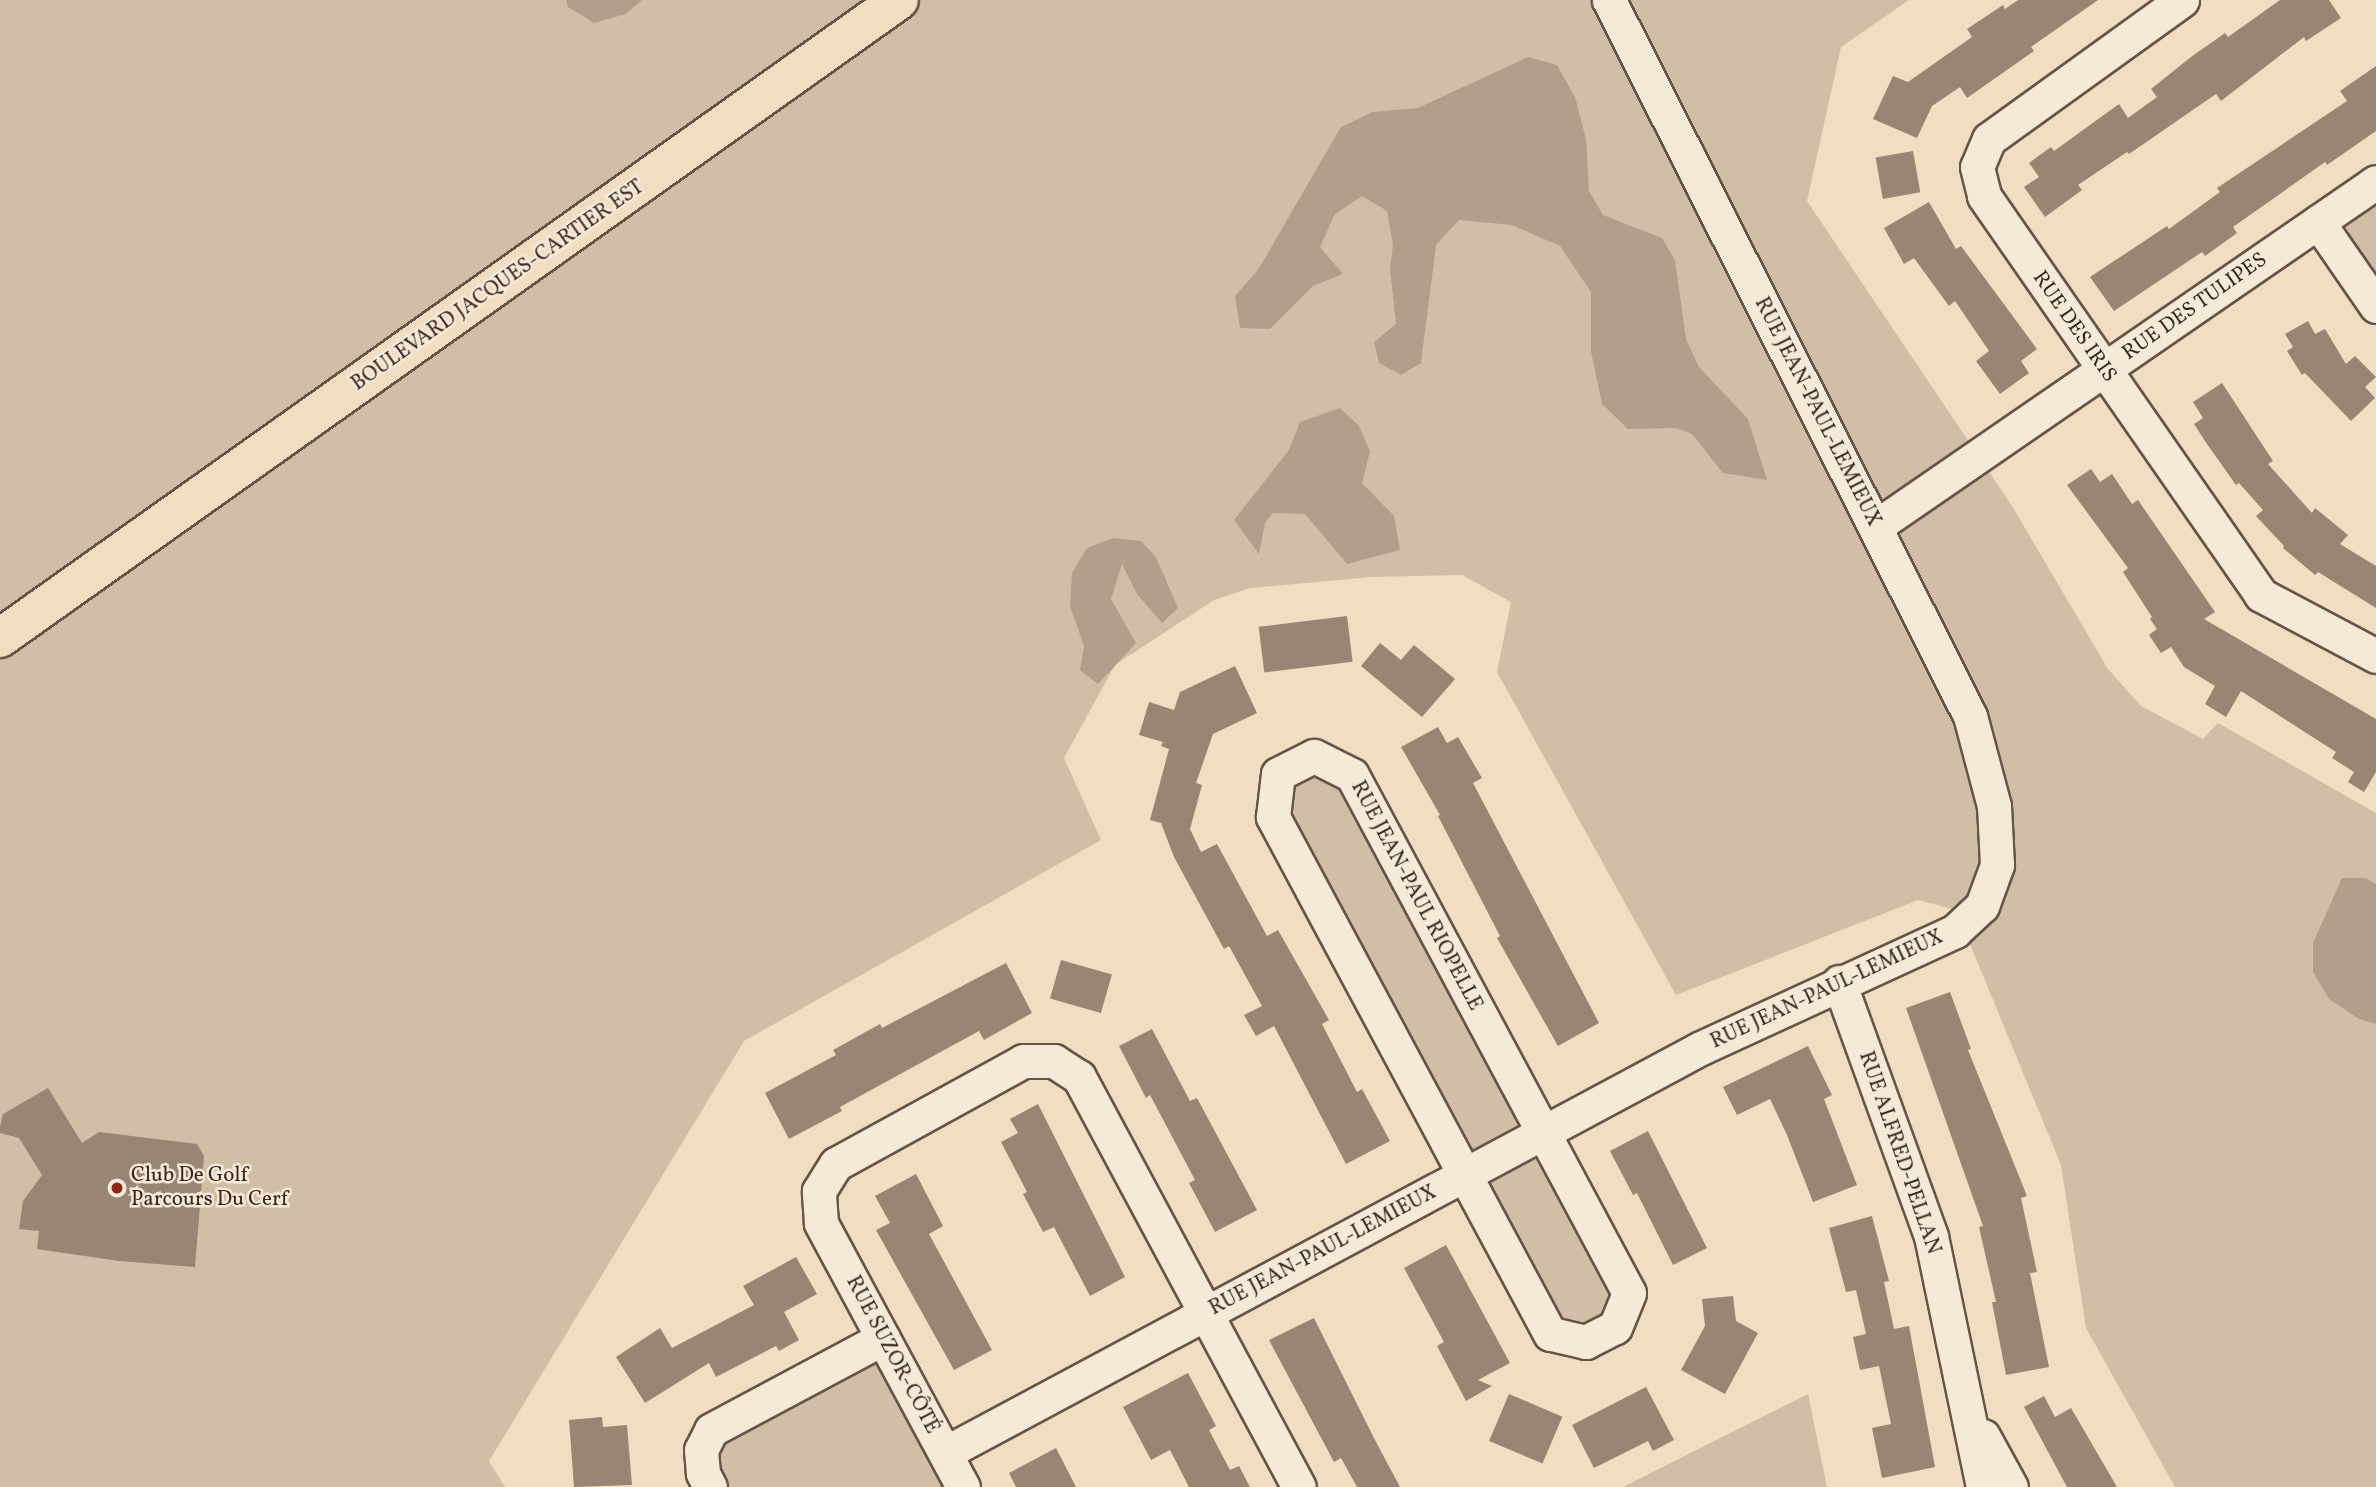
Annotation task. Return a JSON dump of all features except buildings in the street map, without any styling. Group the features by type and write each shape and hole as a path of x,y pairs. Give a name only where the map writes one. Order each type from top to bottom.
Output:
{"main road":[{"name":"BOULEVARD JACQUES-CARTIER EST","path":"0,638 900,0"},
{"name":"BOULEVARD JACQUES-CARTIER EST","path":"0,624 94,569"}],"street":[{"name":"RUE DES IRIS","path":"2182,0 1989,139 1978,167 1984,196 2260,595 2376,656"},
{"name":"RUE JEAN-PAUL-LEMIEUX","path":"945,1453 1700,1048 1839,982 1955,932 1982,906 1997,865 1994,806 1970,716 1610,4"},
{"name":"RUE DES TULIPES","path":"1875,527 2376,183"},
{"path":"2318,222 2376,306"},
{"name":"RUE JEAN-PAUL RIOPELLE","path":"1314,756 1352,775 1544,1132 1629,1293 1615,1327 1586,1342 1550,1335 1273,817 1278,774 1314,756"},
{"name":"RUE ALFRED-PELLAN","path":"1839,982 1931,1236 1983,1487"},
{"name":"RUE SUZOR-CÔTÉ","path":"963,1487 821,1223 819,1191 836,1164 1023,1061 1054,1061 1079,1077 1206,1314"},
{"path":"1206,1314 1299,1487"},
{"path":"710,1487 703,1473 701,1450 711,1430 883,1338"},
{"name":"RUE ALFRED-PELLAN","path":"1968,1410 2011,1487"}],"shaded area":[{"path":"0,0 1909,0 1841,47 1807,201 2012,506 2108,669 2141,706 2203,739 2218,723 2376,813 2376,1487 2175,1487 2086,1328 2061,1165 1956,910 1918,900 1676,995 1497,672 1511,602 1462,575 1371,577 1250,588 1214,600 1115,665 1064,758 1101,840 744,1041 489,1461 505,1487 0,1487"},
{"path":"566,0 642,0 626,14 594,23 568,7"},
{"path":"1528,57 1557,65 1575,97 1586,139 1589,191 1603,215 1662,238 1675,260 1686,339 1699,367 1748,419 1767,480 1723,473 1692,434 1676,428 1628,429 1602,404 1591,351 1591,292 1560,246 1512,225 1459,220 1436,245 1421,363 1401,375 1379,363 1374,342 1396,324 1390,268 1393,245 1387,211 1362,196 1335,214 1320,247 1343,274 1313,286 1270,329 1240,328 1235,296 1258,270 1341,127 1373,112 1418,108"},
{"path":"2376,182 2376,306 2318,222"},
{"path":"1340,408 1359,426 1370,451 1362,483 1394,516 1400,550 1347,564 1305,514 1273,513 1265,523 1259,554 1234,520 1289,450 1300,422"},
{"path":"1113,538 1141,541 1156,557 1178,608 1162,623 1137,594 1122,564 1111,599 1136,643 1098,684 1080,670 1084,646 1070,606 1072,573 1087,548"},
{"path":"1314,756 1352,775 1629,1293 1615,1327 1550,1334 1273,817 1278,774"},
{"path":"2342,878 2366,878 2376,884 2376,1024 2359,1019 2329,999 2313,972 2313,943"},
{"path":"883,1338 963,1487 710,1487 711,1430"},
{"path":"1808,1394 1827,1487 1623,1487"}],"place":[{"name":"Club De Golf Parcours Du Cerf","path":"117,1188"}]}
